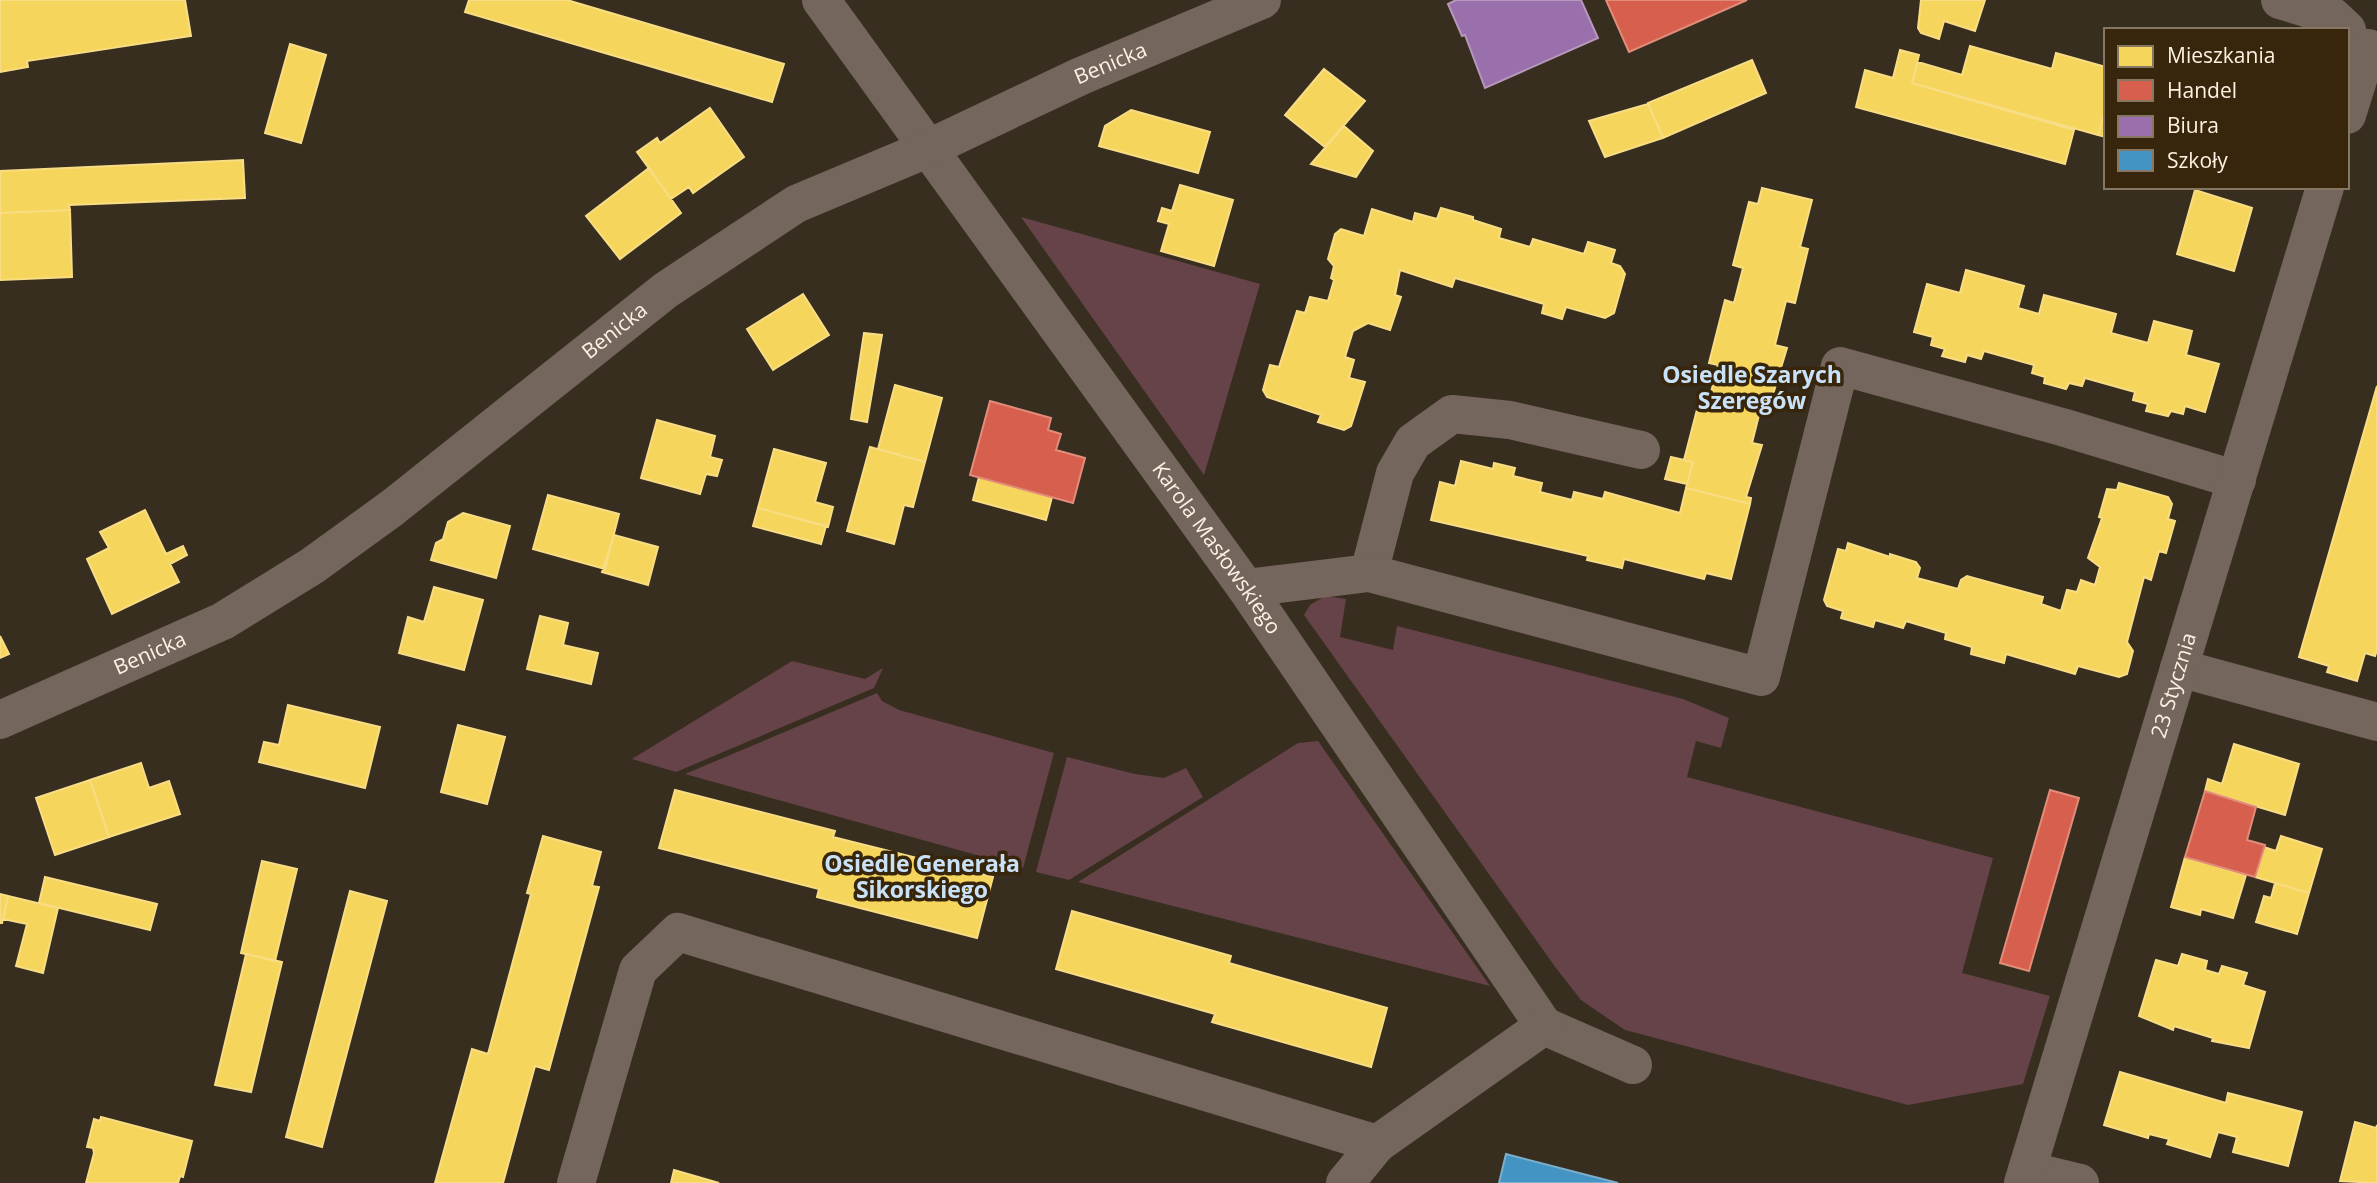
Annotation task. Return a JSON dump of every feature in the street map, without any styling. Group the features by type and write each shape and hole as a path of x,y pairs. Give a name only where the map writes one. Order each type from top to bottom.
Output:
{"street":[{"name":"Karola Masłowskiego","path":"821,0 1246,588 1544,1026"},
{"name":"Benicka","path":"0,720 223,621 312,566 391,508 666,290 796,204 928,149 1081,76 1262,0"},
{"path":"2280,0 2332,16 2346,28"},
{"path":"2349,103 2360,40"},
{"name":"23 Stycznia","path":"2025,1176 2324,189"},
{"path":"1246,588 1369,573 1761,677 1840,366 2062,427 2236,480"},
{"path":"1369,573 1395,473 1413,442 1452,414 1510,420 1641,450"},
{"path":"2179,668 2377,722"},
{"path":"576,1183 638,970 678,932 1377,1143"},
{"path":"1345,1183 1377,1143 1544,1026 1633,1065"},
{"path":"2025,1176 2080,1183"}],"shaded area":[{"path":"1021,217 1260,284 1204,475"},
{"path":"1325,596 1346,599 1340,637 1393,650 1397,626 1683,699 1729,718 1721,748 1696,741 1687,777 1993,858 1962,973 2050,996 2023,1084 1908,1105 1625,1030 1581,1000 1304,615 1310,605"},
{"path":"792,661 865,679 883,668 874,688 676,772 632,759"},
{"path":"877,693 882,701 899,710 1054,753 1023,868 685,774"},
{"path":"1318,741 1490,986 1078,882 1298,743"},
{"path":"1067,757 1135,774 1164,778 1186,768 1203,797 1069,880 1036,872"}],"building: Mieszkania":[{"path":"0,0 185,0 191,36 27,61 28,67 0,72"},
{"path":"469,0 567,0 784,64 772,102 465,12"},
{"path":"1921,0 1985,0 1975,31 1944,21 1939,39 1921,33 1918,28"},
{"path":"290,44 326,55 301,143 265,133"},
{"path":"1970,46 2052,69 2056,53 2104,66 2104,115 2098,135 1912,83 1918,62 1962,75"},
{"path":"1900,50 1919,55 1912,83 2074,130 2065,164 1856,107 1865,70 1893,78"},
{"path":"1752,60 1766,93 1663,138 1648,103"},
{"path":"1324,69 1365,101 1325,147 1285,115"},
{"path":"1648,104 1663,138 1605,157 1589,121"},
{"path":"710,108 744,157 693,193 689,187 671,199 637,152 657,138 660,143"},
{"path":"1131,110 1210,132 1198,173 1099,146 1105,126"},
{"path":"2104,115 2104,136 2098,135"},
{"path":"1344,126 1373,151 1356,177 1311,164"},
{"path":"243,160 245,198 69,205 70,210 0,213 0,171"},
{"path":"649,168 681,213 620,259 586,216"},
{"path":"1180,185 1233,200 1214,266 1161,251 1169,224 1158,221 1162,208 1172,211"},
{"path":"1762,188 1812,200 1800,247 1808,249 1795,303 1786,301 1775,345 1787,348 1771,401 1763,399 1752,443 1762,445 1746,497 1751,498 1750,504 1686,488 1693,462 1684,460 1700,398 1709,400 1718,365 1709,363 1725,300 1734,303 1743,268 1733,265 1749,202 1758,204"},
{"path":"2195,190 2252,208 2234,271 2177,254"},
{"path":"1441,208 1501,229 1499,238 1530,247 1533,239 1584,254 1588,242 1615,250 1611,263 1620,266 1625,274 1614,313 1605,318 1566,307 1562,319 1542,313 1544,304 1455,278 1452,287 1400,270 1395,295 1401,297 1390,330 1368,323 1353,331 1345,357 1354,360 1349,378 1365,382 1351,426 1344,430 1318,422 1321,415 1267,397 1263,390 1270,365 1279,367 1297,311 1305,313 1310,297 1328,301 1334,280 1331,278 1334,266 1328,259 1335,234 1341,229 1364,236 1372,209 1413,222 1415,213 1437,219"},
{"path":"70,210 72,277 0,280 0,213"},
{"path":"1966,270 2024,286 2018,308 2039,314 2044,295 2116,314 2111,333 2148,343 2154,321 2192,331 2186,355 2219,364 2205,412 2185,406 2183,414 2171,411 2168,416 2146,411 2148,404 2133,400 2135,392 2085,378 2082,386 2069,383 2066,389 2044,383 2045,377 2032,373 2034,365 1984,351 1981,359 1967,355 1965,362 1942,356 1945,349 1931,345 1933,337 1914,332 1927,284 1960,293"},
{"path":"803,294 829,335 773,370 747,329"},
{"path":"864,333 882,335 867,422 851,419"},
{"path":"895,385 942,398 925,462 878,449"},
{"path":"2377,386 2377,650 2375,656 2365,653 2357,681 2327,672 2329,666 2299,657"},
{"path":"657,420 715,436 710,457 722,460 717,476 706,474 700,494 641,478"},
{"path":"870,447 925,462 913,507 904,505 894,544 847,531"},
{"path":"774,449 826,463 815,502 833,507 828,527 758,508"},
{"path":"1671,457 1693,462 1687,484 1665,479"},
{"path":"1461,461 1493,469 1494,463 1515,468 1513,476 1542,483 1540,492 1572,500 1574,492 1603,499 1605,492 1680,513 1686,488 1750,504 1731,579 1706,573 1704,579 1624,559 1622,568 1587,560 1588,556 1431,520 1440,482 1455,486"},
{"path":"979,477 1052,497 1046,520 973,500"},
{"path":"2119,483 2168,497 2172,504 2168,519 2175,521 2166,553 2159,551 2151,580 2144,577 2127,642 2133,651 2127,674 2119,677 2078,666 2075,674 2006,654 2004,663 1971,654 1972,647 1945,639 1946,633 1906,621 1903,628 1875,620 1873,627 1841,618 1843,611 1827,606 1824,600 1838,549 1846,551 1848,543 1890,557 1890,554 1916,562 1920,568 1917,578 1958,589 1961,580 1967,576 2043,597 2041,604 2061,611 2067,590 2077,592 2081,580 2095,585 2100,567 2088,558 2102,518 2099,517 2107,489 2117,490"},
{"path":"548,495 619,514 605,569 533,549"},
{"path":"758,508 826,526 821,544 753,526"},
{"path":"145,510 166,554 183,546 187,555 170,564 179,582 112,614 87,559 109,548 100,532"},
{"path":"463,513 510,526 496,578 431,560 436,543 443,539 448,522"},
{"path":"614,535 658,547 648,585 602,572"},
{"path":"434,587 483,600 464,670 399,653 408,617 424,622"},
{"path":"540,616 568,623 563,645 598,653 591,684 527,669"},
{"path":"0,636 9,654 0,658"},
{"path":"288,705 380,727 365,788 259,762 264,742 279,745"},
{"path":"458,725 505,737 487,804 441,792"},
{"path":"2234,744 2299,764 2285,815 2205,791 2208,779 2222,784"},
{"path":"141,763 149,788 169,781 180,814 109,837 90,780"},
{"path":"90,780 109,837 55,855 36,798"},
{"path":"675,790 835,831 833,837 993,877 977,938 817,897 819,889 659,848"},
{"path":"543,836 601,852 592,886 599,887 549,1070 535,1066 503,1183 435,1183 472,1049 488,1054 531,894 527,893"},
{"path":"2281,836 2322,849 2309,893 2255,877 2264,847 2276,851"},
{"path":"2185,857 2246,875 2233,918 2201,909 2200,915 2171,907"},
{"path":"262,861 297,869 275,961 241,953"},
{"path":"45,877 157,904 150,930 39,903"},
{"path":"2275,883 2309,893 2297,934 2256,922 2264,896 2271,898"},
{"path":"350,891 387,901 322,1147 286,1137"},
{"path":"0,894 8,896 2,923 0,923"},
{"path":"8,896 58,908 43,973 16,966 27,924 3,919"},
{"path":"1072,911 1231,956 1229,963 1387,1008 1371,1067 1212,1022 1215,1014 1056,969"},
{"path":"246,954 282,962 251,1092 215,1085"},
{"path":"2182,954 2207,961 2205,970 2219,974 2222,966 2247,973 2243,985 2265,992 2249,1048 2212,1041 2213,1038 2174,1026 2173,1030 2139,1016 2156,960 2178,966"},
{"path":"2120,1072 2226,1103 2228,1093 2302,1112 2288,1166 2233,1152 2237,1137 2218,1132 2210,1157 2167,1144 2169,1139 2149,1134 2148,1138 2104,1125"},
{"path":"101,1117 192,1141 183,1177 180,1176 178,1183 86,1183 94,1153 93,1148 87,1147 94,1119 100,1121"},
{"path":"2355,1122 2376,1128 2377,1125 2377,1183 2340,1181"},
{"path":"674,1170 719,1183 671,1183"}],"building: Handel":[{"path":"1606,0 1747,0 1629,52"},
{"path":"990,401 1051,418 1048,430 1061,434 1056,450 1085,458 1073,503 970,475"},
{"path":"2050,790 2079,798 2029,971 2000,963"},
{"path":"2205,791 2256,807 2247,840 2265,845 2255,877 2185,857"}],"building: Biura":[{"path":"1456,0 1581,0 1598,38 1485,88 1465,35 1462,36 1448,4"}],"building: Szkoły":[{"path":"1506,1154 1618,1183 1499,1183"}],"district":[{"name":"Osiedle Szarych Szeregów","path":"1752,388"},
{"name":"Osiedle Generała Sikorskiego","path":"922,877"}]}
